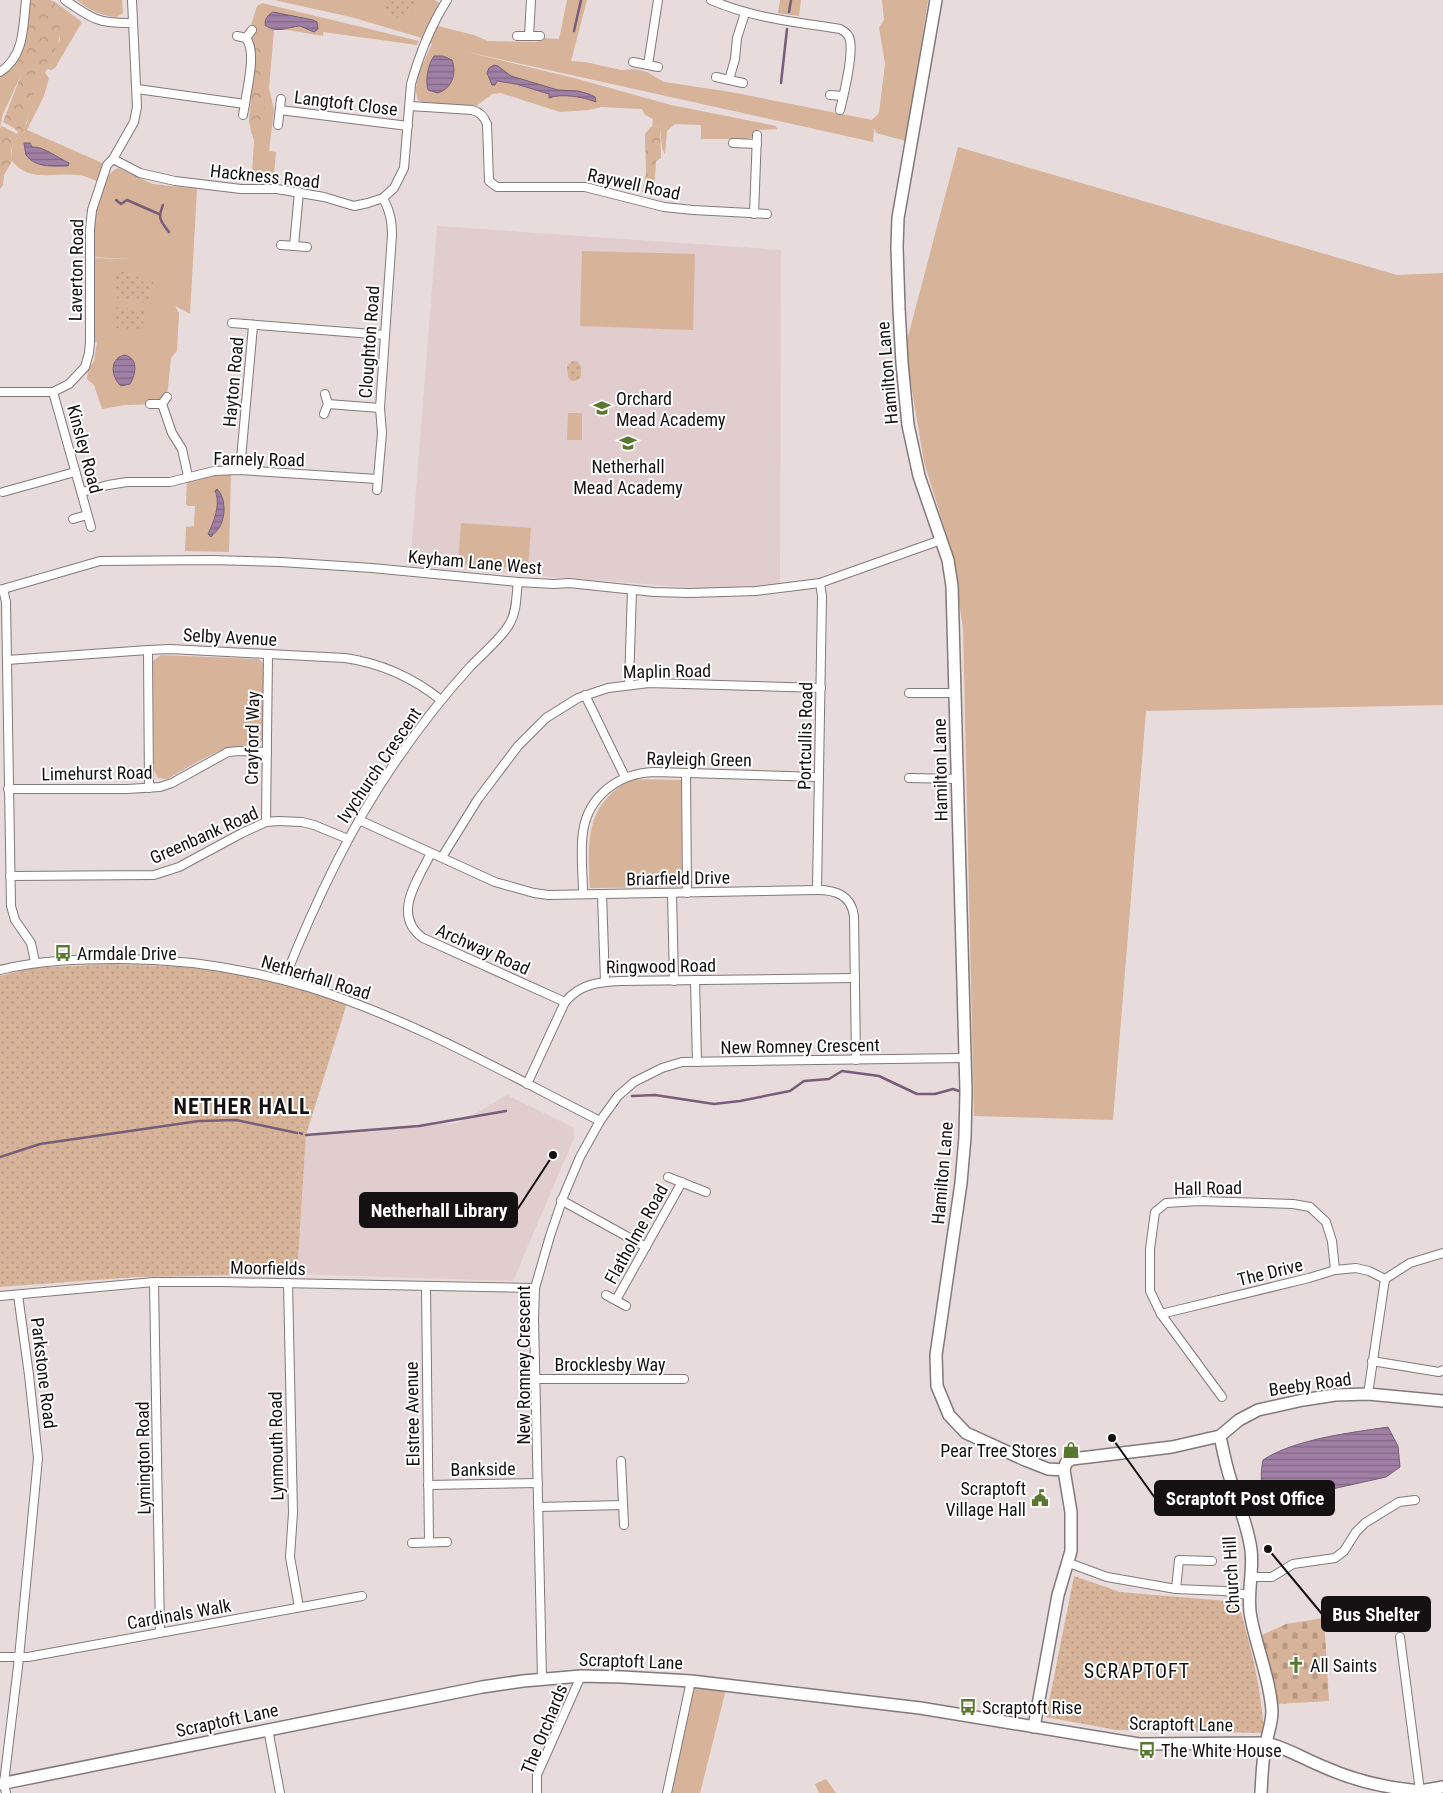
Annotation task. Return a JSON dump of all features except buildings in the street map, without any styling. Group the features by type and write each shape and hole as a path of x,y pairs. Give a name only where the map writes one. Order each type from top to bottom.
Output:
{"street":[{"path":"0,72 11,62 20,46 26,0"},
{"path":"65,0 95,20 112,24 133,24"},
{"name":"Laverton Road","path":"53,392 69,384 85,367 89,353 90,229 92,210 107,165 114,159 134,122 137,107 132,0"},
{"path":"383,198 394,188 404,168 411,84 431,31 447,0"},
{"path":"529,36 531,0"},
{"path":"648,65 658,0"},
{"path":"711,0 745,13 845,31 850,40 849,62 840,110"},
{"name":"Hamilton Lane","path":"936,0 898,218 897,248 902,363 908,425 919,476 948,560 952,586 956,693 965,1137 961,1183 936,1355 937,1386 949,1415 966,1433 1048,1469 1064,1470"},
{"path":"729,80 735,60 737,38 745,13"},
{"path":"246,38 252,30"},
{"path":"237,36 246,38"},
{"path":"517,36 540,36"},
{"path":"243,115 251,55 246,38"},
{"path":"634,62 658,67"},
{"path":"716,77 743,83"},
{"path":"137,89 245,104"},
{"path":"830,95 844,96"},
{"name":"Langtoft Close","path":"278,124 281,99"},
{"name":"Raywell Road","path":"410,106 477,111 487,124 489,181 496,187 585,187 664,207 767,214"},
{"name":"Langtoft Close","path":"280,110 408,126"},
{"path":"754,214 758,135"},
{"path":"733,143 757,144"},
{"name":"Hackness Road","path":"114,159 140,173 175,181 241,189 277,189 299,192 354,206 383,198"},
{"path":"294,246 299,192"},
{"name":"Cloughton Road","path":"377,490 382,433 380,408 392,220 383,198"},
{"path":"281,245 307,247"},
{"name":"Hayton Road","path":"232,323 385,335"},
{"name":"Hayton Road","path":"240,470 253,326"},
{"path":"0,392 53,392"},
{"name":"Kinsley Road","path":"53,392 91,527"},
{"path":"324,414 328,404 325,394"},
{"path":"162,404 167,397"},
{"path":"150,404 162,404"},
{"path":"162,404 172,433 182,449 188,476"},
{"path":"328,404 380,408"},
{"name":"Farnely Road","path":"82,492 127,482 170,482 214,471 240,470 377,479"},
{"path":"1,494 75,472"},
{"name":"Kinsley Road","path":"74,519 87,515"},
{"name":"Keyham Lane West","path":"1,589 100,561 281,562 372,568 518,582 569,583 654,592 756,591 820,583 941,540"},
{"name":"Ivychurch Crescent","path":"284,980 307,924 359,820 389,771 441,700 508,627 515,609 518,582"},
{"name":"Portcullis Road","path":"817,890 822,596 820,583"},
{"path":"1,589 6,602 8,789 12,910 15,920 31,943 35,962"},
{"path":"629,684 632,590"},
{"path":"148,650 149,788"},
{"name":"Selby Avenue","path":"7,660 148,650 199,650 345,658 370,662 407,677 441,700"},
{"name":"Crayford Way","path":"266,822 268,654"},
{"name":"Maplin Road","path":"442,857 478,799 527,735 556,710 585,695 629,684 667,683 820,688"},
{"path":"909,693 956,693"},
{"path":"585,695 625,777"},
{"name":"Limehurst Road","path":"8,789 149,788 172,783 228,752 267,752"},
{"name":"Rayleigh Green","path":"583,894 583,833 587,815 602,793 615,782 625,777 646,772 819,777"},
{"path":"686,773 687,893"},
{"path":"909,778 958,779"},
{"name":"Briarfield Drive","path":"359,820 495,882 520,890 548,895 817,890 831,890 840,893 852,907 854,916 856,1060"},
{"name":"Greenbank Road","path":"10,876 154,875 179,867 266,822 302,822 348,839"},
{"name":"Archway Road","path":"430,853 408,903 408,919 414,930 423,938 565,1002"},
{"path":"672,893 674,981"},
{"path":"602,894 605,982"},
{"name":"Netherhall Road","path":"0,970 35,962 172,960 238,970 284,980 375,1011 600,1121"},
{"name":"Ringwood Road","path":"527,1084 565,1002 580,988 592,983 855,978"},
{"path":"695,980 697,1062"},
{"name":"New Romney Crescent","path":"542,1679 535,1288 561,1200 580,1157 600,1121 618,1096 643,1076 672,1064 964,1058"},
{"name":"Flatholme Road","path":"668,1177 706,1192"},
{"name":"Flatholme Road","path":"616,1300 682,1182"},
{"path":"561,1200 646,1247"},
{"name":"Hall Road","path":"1222,1397 1161,1314 1150,1291 1150,1249 1155,1212 1166,1203 1199,1201 1293,1204 1310,1208 1326,1222 1332,1241 1335,1270"},
{"path":"1368,1394 1385,1279 1410,1263 1443,1253"},
{"name":"The Drive","path":"1161,1314 1310,1278 1335,1270 1356,1268 1385,1279"},
{"name":"Moorfields","path":"0,1296 154,1282 535,1288"},
{"name":"Lymington Road","path":"154,1282 160,1632"},
{"name":"Lynmouth Road","path":"288,1283 293,1513 290,1557 299,1607"},
{"name":"Elstree Avenue","path":"426,1286 429,1542"},
{"name":"Parkstone Road","path":"3,1787 19,1658 38,1458 18,1295"},
{"name":"Flatholme Road","path":"606,1295 626,1306"},
{"path":"1372,1361 1439,1372 1443,1370"},
{"name":"Brocklesby Way","path":"536,1379 684,1378"},
{"name":"Beeby Road","path":"1220,1436 1239,1420 1258,1410 1303,1400 1335,1395 1368,1394 1443,1401"},
{"path":"1034,1727 1058,1595 1068,1564 1072,1534 1071,1512 1064,1470 1066,1463 1072,1459 1172,1447 1220,1436"},
{"name":"Church Hill","path":"1220,1436 1230,1480 1249,1538 1251,1552 1248,1595 1250,1617 1267,1681 1272,1711 1271,1731 1266,1742 1263,1763 1261,1793"},
{"path":"621,1461 624,1525"},
{"name":"Bankside","path":"428,1486 538,1483"},
{"path":"1250,1577 1272,1577 1293,1564 1335,1558 1344,1552 1356,1532 1365,1523 1399,1502 1415,1500"},
{"path":"538,1507 623,1505"},
{"path":"412,1543 447,1542"},
{"path":"1176,1589 1179,1560 1212,1561"},
{"path":"1068,1564 1107,1577 1176,1589 1224,1591 1248,1595"},
{"name":"Cardinals Walk","path":"0,1657 19,1658 362,1596"},
{"path":"1400,1637 1420,1791"},
{"name":"Scraptoft Lane","path":"3,1787 268,1729 482,1687 581,1676 622,1676 691,1681 901,1706 1139,1744 1266,1742"},
{"name":"The Orchards","path":"537,1793 537,1775 581,1676"},
{"path":"667,1793 691,1681"},
{"path":"268,1729 280,1793"},
{"path":"1266,1742 1354,1779 1397,1789 1420,1791 1443,1787"}],"shaded area":[{"path":"273,12 313,20 317,22 318,29 314,32 300,26 278,30 269,28 265,25 266,20"},
{"path":"434,56 443,56 452,60 454,70 450,84 438,93 428,90 427,86 430,64"},
{"path":"494,65 511,76 558,90 578,91 589,94 595,97 596,102 572,96 549,98 549,94 516,84 497,81 495,85 492,85 487,73 489,68"},
{"path":"24,143 30,143 32,147 41,148 69,163 68,166 45,165 35,162 26,155"},
{"name":"Orchard Mead Academy","path":"437,226 781,250 780,585 726,590 410,566"},
{"path":"124,355 132,359 135,371 130,384 121,386 115,378 113,369 116,360"},
{"path":"217,489 222,497 224,513 219,528 211,537 208,534 216,512 217,496 215,491"},
{"path":"507,1095 574,1128 574,1138 513,1281 297,1274 306,1135 459,1123"},
{"path":"1388,1427 1398,1446 1400,1467 1386,1477 1332,1489 1314,1499 1301,1510 1284,1514 1267,1499 1262,1483 1261,1471 1263,1460 1306,1442"}],"green space":[{"path":"31,0 50,0 55,2 60,34 55,51 34,76 35,88 25,128 27,130 16,139 11,150 12,161 4,175 3,185 0,189 0,128 2,126 17,134 18,132 3,122 21,75 14,66 19,59 24,44"},
{"path":"77,0 122,0 123,13 117,17 100,14"},
{"path":"274,0 435,0 439,3 422,38 351,17"},
{"path":"387,0 413,0 415,9 405,16 389,16 385,7"},
{"path":"567,0 587,0 571,61 621,70 635,69 647,72 664,82 731,92 872,120 879,113 885,64 879,27 884,20 882,0 928,0 906,141 876,133 874,128 873,142 463,51 574,78 671,105 776,126 777,129 755,130 753,137 746,139 701,139 701,125 675,124 667,131 665,154 662,148 660,127 652,126 653,119 645,115 642,109 601,107 589,110 560,112 501,93 492,94 475,107 418,100 416,86 432,44 427,40 434,25 474,35 488,41 537,42 543,38 559,39"},
{"path":"780,0 801,0 799,16 778,13"},
{"path":"55,2 82,22 55,68 47,69 45,73 49,78 44,96 27,130 107,165 101,183 79,175 35,174 19,168 12,161 14,143 27,123 34,76 52,56 60,40"},
{"path":"262,3 419,41 417,45 323,32 323,36 288,30 274,30 269,88 274,110 269,151 276,152 273,185 262,186 263,177 252,174 254,141 249,121 255,57 251,38 256,29 251,25 257,6"},
{"path":"256,35 261,40 265,72 262,100 265,106 263,135 252,135 249,121"},
{"path":"14,66 21,75 3,114 0,128 0,78"},
{"path":"652,126 660,127 661,158 656,161 654,195 642,192 646,173 645,134"},
{"path":"958,147 1397,275 1443,273 1443,705 1146,711 1113,1120 974,1116 963,629 952,552 924,462 905,348"},
{"path":"118,168 153,184 197,189 190,314 175,306 179,313 177,351 171,358 167,397 162,404 125,405 102,409 94,385 87,379 88,370 94,361 97,342 90,342 91,258 131,259 91,257 91,227 101,183"},
{"path":"582,251 695,254 693,330 580,326"},
{"path":"120,272 126,272 155,284 157,287 151,292 148,303 117,300 115,278"},
{"path":"114,307 147,311 145,330 113,328"},
{"path":"572,361 577,361 581,366 581,377 576,381 572,381 568,377 567,366"},
{"path":"568,413 582,413 582,440 567,440"},
{"path":"231,475 229,552 185,551 186,527 194,526 195,506 188,506 186,504 187,480"},
{"path":"461,523 531,528 528,569 458,564"},
{"path":"161,655 259,659 265,665 262,740 260,744 247,749 227,749 221,751 167,779 158,778 154,770 153,661"},
{"path":"632,779 681,780 682,887 590,888 590,840 592,826 597,813 605,800 616,789"},
{"path":"111,964 214,970 281,984 347,1003 306,1135 297,1274 136,1277 0,1287 0,976 32,968"},
{"path":"1074,1576 1120,1592 1238,1602 1255,1667 1264,1733 1116,1730 1046,1717"},
{"path":"1324,1618 1329,1701 1276,1704 1262,1635 1286,1624"},
{"path":"691,1681 728,1681 700,1793 669,1793"},
{"path":"826,1779 836,1793 819,1793 815,1784"}],"waterway":[{"path":"574,31 581,0"},
{"path":"789,12 791,0"},
{"path":"781,83 787,29"},
{"path":"116,200 121,204 127,200 159,214"},
{"path":"163,205 160,217 169,232"},
{"path":"632,1096 655,1095 714,1104 740,1101 790,1091 804,1081 829,1079 842,1071 879,1076 917,1094 935,1094 953,1089 959,1091"},
{"path":"306,1135 419,1126 506,1111"},
{"path":"0,1157 40,1144 199,1121 236,1120 297,1133"}],"place":[{"name":"Orchard Mead Academy","path":"602,408"},
{"name":"Netherhall Mead Academy","path":"628,443"},
{"name":"Armdale Drive","path":"63,953"},
{"name":"Netherhall Library","path":"553,1155"},
{"name":"Scraptoft Post Office","path":"1112,1438"},
{"name":"Pear Tree Stores","path":"1071,1450"},
{"name":"Scraptoft Village Hall","path":"1040,1498"},
{"name":"Bus Shelter","path":"1268,1549"},
{"name":"All Saints","path":"1296,1665"},
{"name":"Scraptoft Rise","path":"968,1707"},
{"name":"The White House","path":"1147,1750"}],"district":[{"name":"NETHER HALL","path":"242,1106"},
{"name":"SCRAPTOFT","path":"1137,1671"}]}
